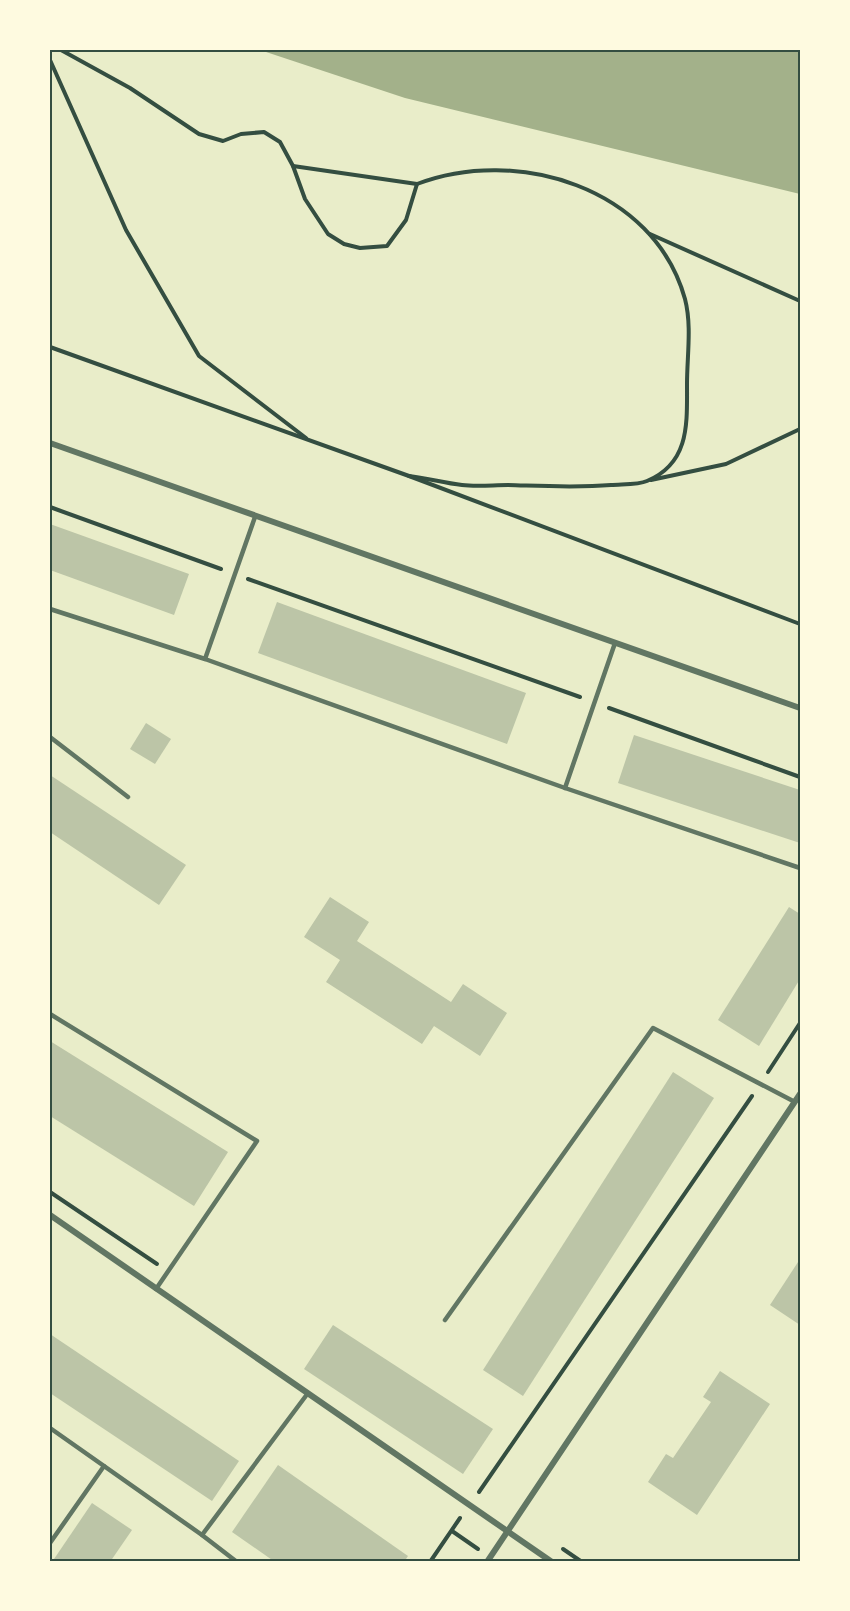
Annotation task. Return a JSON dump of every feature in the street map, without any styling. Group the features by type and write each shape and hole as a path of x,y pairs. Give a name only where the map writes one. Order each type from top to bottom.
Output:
{"street":[{"path":"50,443 801,708"},
{"path":"488,1560 801,1094"},
{"path":"50,1215 552,1562"}],"lane":[{"path":"205,659 255,517"},
{"path":"50,609 205,659 565,788 801,868"},
{"path":"565,788 615,643"},
{"path":"50,737 128,797"},
{"path":"50,1014 257,1142 156,1288"},
{"path":"445,1320 652,1028 795,1102"},
{"path":"202,1535 308,1393"},
{"path":"50,1428 237,1562"},
{"path":"50,1543 104,1466"}],"path":[{"path":"61,50 130,88 199,134 223,141 242,134 264,132 280,142 293,166 305,199 328,234 344,244 360,248 387,246 406,220 417,184"},
{"path":"50,60 126,230 199,356 310,442"},
{"path":"293,166 417,184 445,174 483,169 566,180 596,193 623,209 649,234 669,262 685,299 689,347 688,422 678,459 647,481"},
{"path":"649,234 801,301"},
{"path":"50,347 409,476 801,624"},
{"path":"409,476 432,478 462,485 580,488 647,481 726,464 801,429"},
{"path":"50,507 801,777"},
{"path":"430,1562 801,1023"},
{"path":"452,1531 488,1560"}],"shaded area":[{"path":"260,50 800,50 800,194 405,98"}],"building":[{"path":"50,524 189,574 174,615 50,570"},
{"path":"277,602 526,693 507,744 258,653"},
{"path":"146,723 171,739 155,764 130,749"},
{"path":"634,735 800,790 800,843 618,783"},
{"path":"50,775 186,865 159,905 50,832"},
{"path":"330,897 369,922 357,941 451,1002 463,984 507,1013 480,1056 434,1026 422,1044 326,982 340,960 304,937"},
{"path":"789,907 800,914 800,979 759,1046 718,1020"},
{"path":"50,1041 228,1152 194,1206 50,1116"},
{"path":"673,1072 714,1098 523,1396 483,1370"},
{"path":"800,1259 800,1325 770,1305"},
{"path":"333,1325 493,1429 463,1474 304,1369"},
{"path":"50,1334 239,1461 212,1501 50,1393"},
{"path":"720,1371 770,1404 697,1515 648,1482 666,1454 673,1458 711,1402 703,1397"},
{"path":"278,1465 408,1556 404,1562 275,1562 232,1532"},
{"path":"92,1503 132,1530 110,1562 52,1562"}]}
